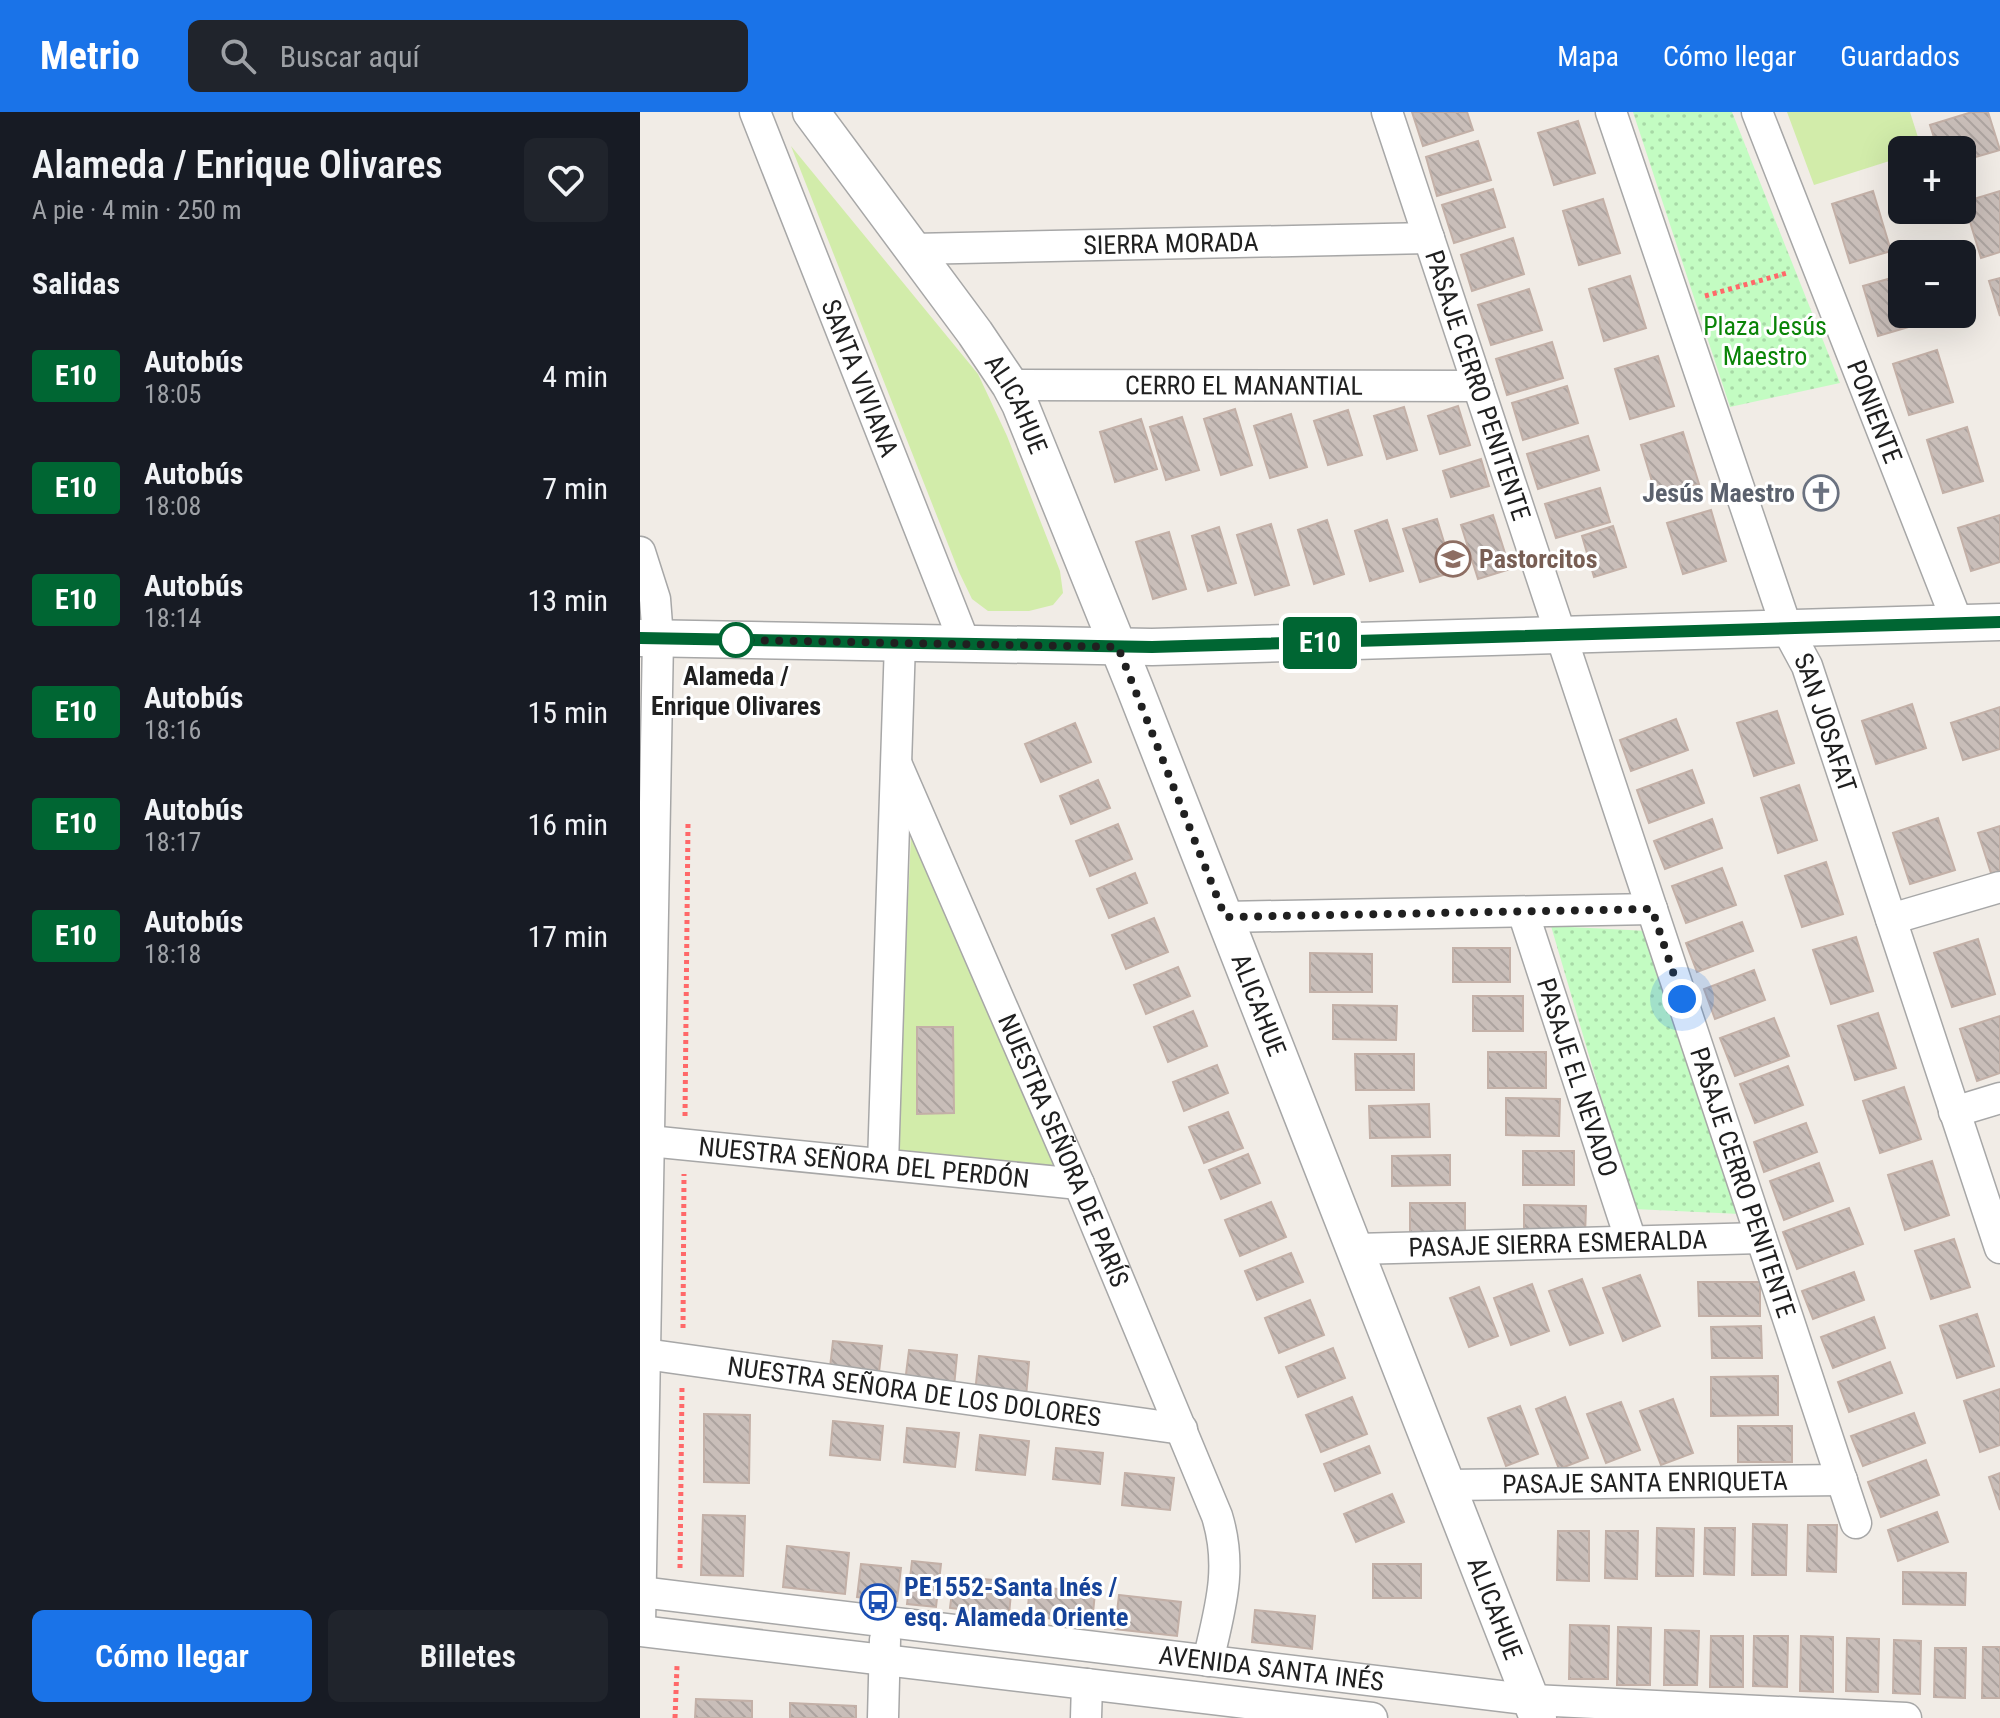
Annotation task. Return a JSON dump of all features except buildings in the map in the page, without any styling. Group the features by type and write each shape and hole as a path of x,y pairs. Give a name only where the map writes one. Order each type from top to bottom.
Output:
{"street":[{"name":"SANTA VIVIANA","path":"755,112 965,644"},
{"name":"ALICAHUE","path":"811,112 1010,385 1118,647 1536,1709"},
{"name":"PASAJE CERRO PENITENTE","path":"1387,112 1856,1523"},
{"name":"SAN JOSAFAT","path":"1611,112 1787,629 1807,666 2000,1248"},
{"name":"PONIENTE","path":"1757,112 1958,624"},
{"name":"SIERRA MORADA","path":"913,249 1429,238"},
{"name":"CERRO EL MANANTIAL","path":"1010,385 1478,386"},
{"path":"640,552 655,599 649,638 649,1141 640,1628"},
{"path":"649,638 1118,647 1561,637 2000,622"},
{"name":"NUESTRA SEÑORA DE PARÍS","path":"900,642 897,765 1079,1184 1217,1516 1225,1552 1225,1583 1208,1661"},
{"path":"883,1164 897,765"},
{"path":"1891,919 2000,887"},
{"path":"1225,917 1652,909"},
{"name":"PASAJE EL NEVADO","path":"1523,912 1631,1241"},
{"path":"1954,1112 2000,1098"},
{"name":"NUESTRA SEÑORA DEL PERDÓN","path":"649,1141 1079,1184"},
{"name":"PASAJE SIERRA ESMERALDA","path":"1356,1249 1761,1238"},
{"name":"NUESTRA SEÑORA DE LOS DOLORES","path":"645,1354 1182,1429"},
{"name":"PASAJE SANTA ENRIQUETA","path":"1449,1485 1842,1480"},
{"name":"AVENIDA SANTA INÉS","path":"641,1592 1208,1661 1536,1709 1906,1718"},
{"path":"883,1718 886,1623"},
{"name":"AVENIDA SANTA INÉS","path":"640,1628 1306,1714 1372,1718"},
{"path":"1086,1718 1087,1684"}],"path":[{"path":"1677,304 1817,265"},
{"path":"680,1596 688,818"},
{"path":"675,1718 679,1635"}],"green space":[{"name":"Plaza Jesús Maestro","path":"1633,112 1732,112 1840,383 1730,407"},
{"path":"1787,112 1910,112 1918,136 1888,136 1888,161 1814,185"},
{"path":"791,146 978,374 1007,436 1060,571 1063,593 1053,605 1029,611 988,611 972,599"},
{"path":"911,834 1056,1161 1048,1172 905,1157 897,1146"},
{"path":"1551,926 1648,931 1740,1214 1634,1209"}],"bus line":[{"name":"E10","path":"640,638 1152,647 2000,622"}],"place":[{"name":"Jesús Maestro","path":"1821,493"},
{"name":"Pastorcitos","path":"1453,559"},
{"name":"Alameda / Enrique Olivares","path":"736,640"},
{"name":"PE1552-Santa Inés / esq. Alameda Oriente","path":"878,1602"}],"route":[{"path":"736,640 1118,647 1225,917 1652,909 1682,999"}]}
